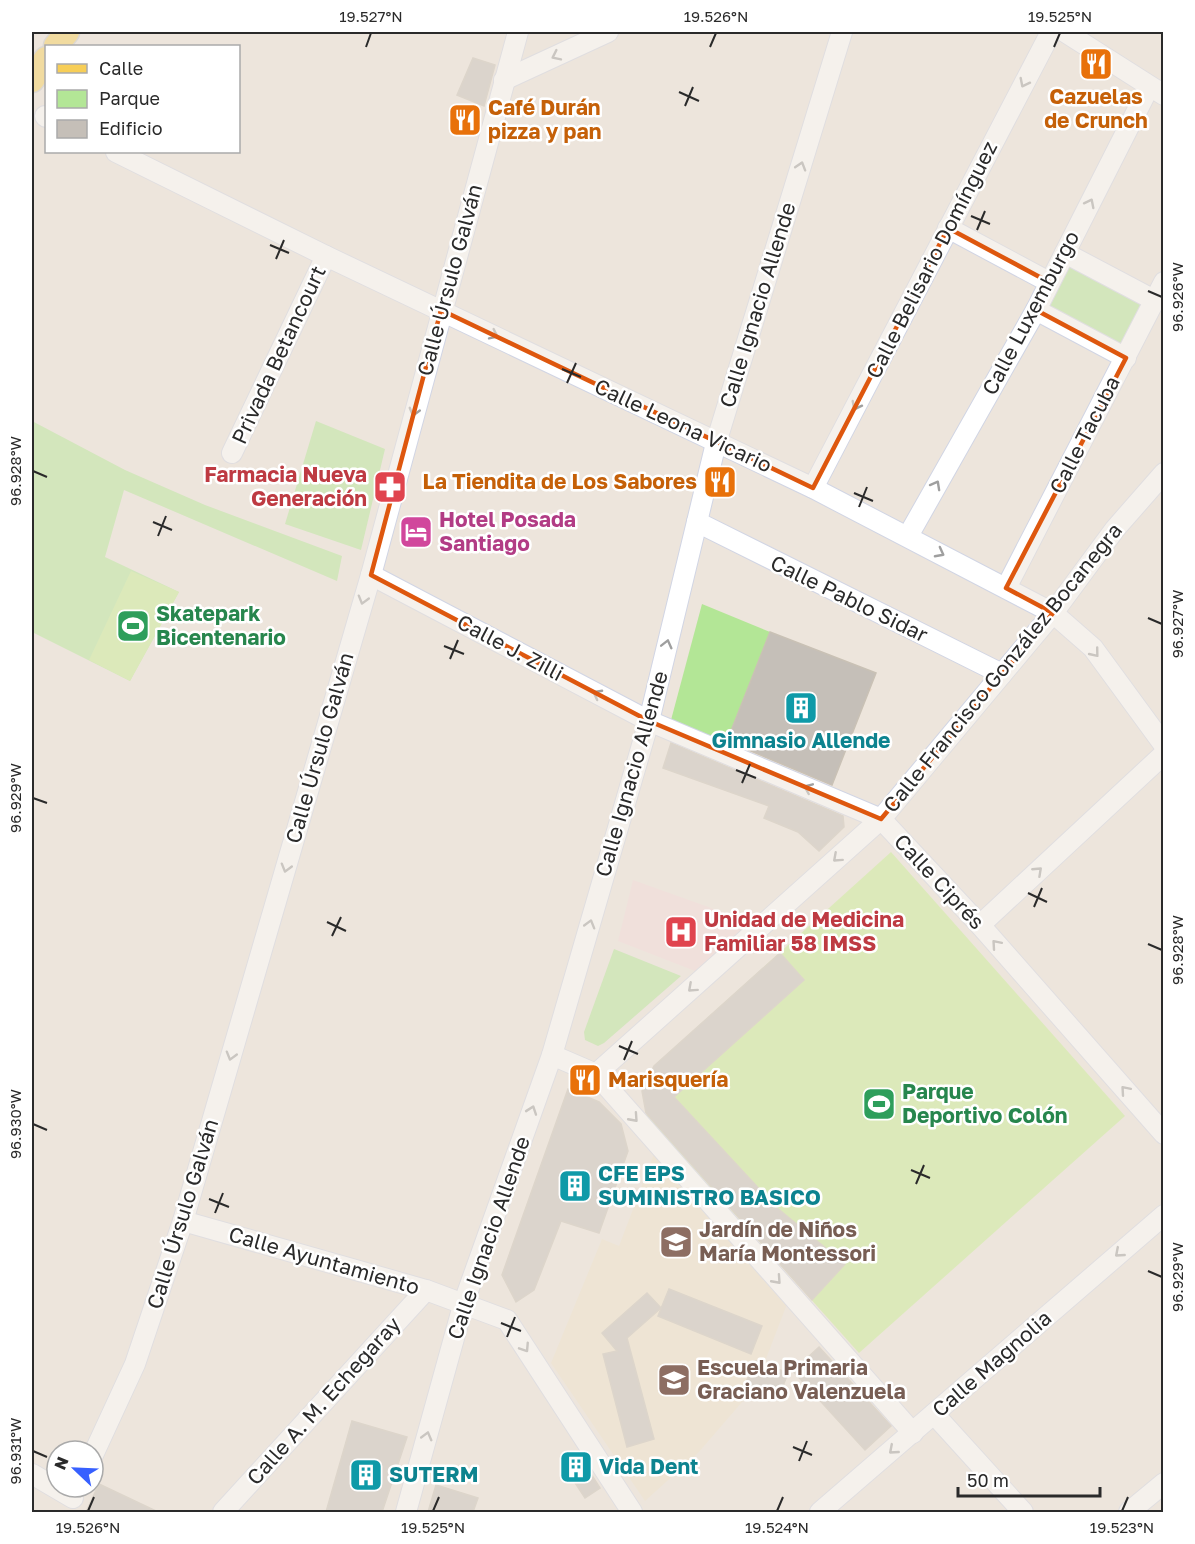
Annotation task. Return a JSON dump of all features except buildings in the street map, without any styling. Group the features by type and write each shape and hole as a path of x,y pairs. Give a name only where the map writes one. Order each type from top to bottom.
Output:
{"main road":[{"path":"57,45 67,32"},
{"path":"32,80 45,60"}],"street":[{"name":"Calle Úrsulo Galván","path":"100,1439 135,1364 183,1221 371,575 518,32"},
{"path":"504,80 608,32"},
{"name":"Calle Ignacio Allende","path":"406,1512 464,1302 552,1055 649,721 716,443 842,32"},
{"name":"Calle Belisario Domínguez","path":"813,488 1051,32"},
{"path":"1065,32 1156,91"},
{"name":"Calle Luxemburgo","path":"908,536 1156,91"},
{"name":"Calle Leona Vicario","path":"118,153 326,256 813,488 1053,613 1093,648 1164,745"},
{"path":"948,228 1049,282"},
{"path":"1065,253 1154,300"},
{"name":"Privada Betancourt","path":"232,453 326,256"},
{"name":"Calle Tacuba","path":"1006,588 1164,282"},
{"path":"1035,309 1126,358"},
{"name":"Calle Francisco González Bocanegra","path":"596,1074 881,819 1053,613 1115,529 1164,473"},
{"name":"Calle Pablo Sidar","path":"697,522 1002,674"},
{"name":"Calle J. Zilli","path":"371,575 649,721"},
{"name":"Calle Ciprés","path":"649,721 881,819 980,925 1164,1134"},
{"path":"980,925 1164,754"},
{"path":"552,1055 596,1074 913,1433"},
{"name":"Calle Magnolia","path":"820,1512 1164,1215"},
{"name":"Calle Ayuntamiento","path":"183,1221 426,1290 464,1302 507,1320 632,1512"},
{"name":"Calle A. M. Echegaray","path":"223,1512 426,1290"},
{"path":"934,1414 1023,1512"},
{"path":"32,1474 45,1482"},
{"path":"1129,1512 1164,1483"}],"highlighted area":[{"path":"948,228 1049,282 1036,310 1126,358 1006,588 1053,613 881,819 649,721 371,575 441,310 813,488"}],"shaded area":[{"name":"Unidad de Medicina Familiar 58 IMSS","path":"633,880 753,923 695,971 618,941"},
{"name":"Escuela Primaria Graciano Valenzuela","path":"654,1154 787,1304 764,1364 788,1373 778,1399 755,1387 698,1453 645,1501 551,1363 602,1239 619,1246"}],"green space":[{"path":"1065,257 1151,301 1124,354 1039,309"},
{"path":"32,421 125,470 205,505 342,556 337,581 124,490 105,557 179,592 130,681 32,632"},
{"path":"316,421 385,449 361,550 285,524"},
{"name":"Skatepark Bicentenario","path":"131,571 179,592 130,681 89,660"},
{"path":"702,604 770,632 726,743 671,720"},
{"name":"Parque Deportivo Colón","path":"891,852 1125,1116 859,1353 647,1116 642,1091 654,1066"},
{"path":"614,949 681,976 598,1046 585,1040 584,1032"}],"place":[{"name":"Cazuelas de Crunch","path":"1096,64"},
{"name":"Café Durán pizza y pan","path":"465,120"},
{"name":"La Tiendita de Los Sabores","path":"720,482"},
{"name":"Farmacia Nueva Generación","path":"390,487"},
{"name":"Hotel Posada Santiago","path":"416,532"},
{"name":"Skatepark Bicentenario","path":"133,626"},
{"name":"Gimnasio Allende","path":"801,708"},
{"name":"Unidad de Medicina Familiar 58 IMSS","path":"681,932"},
{"name":"Marisquería","path":"585,1080"},
{"name":"Parque Deportivo Colón","path":"879,1104"},
{"name":"CFE EPS SUMINISTRO BASICO","path":"575,1186"},
{"name":"Jardín de Niños María Montessori","path":"676,1242"},
{"name":"Escuela Primaria Graciano Valenzuela","path":"674,1380"},
{"name":"Vida Dent","path":"576,1467"},
{"name":"SUTERM","path":"366,1475"}]}
